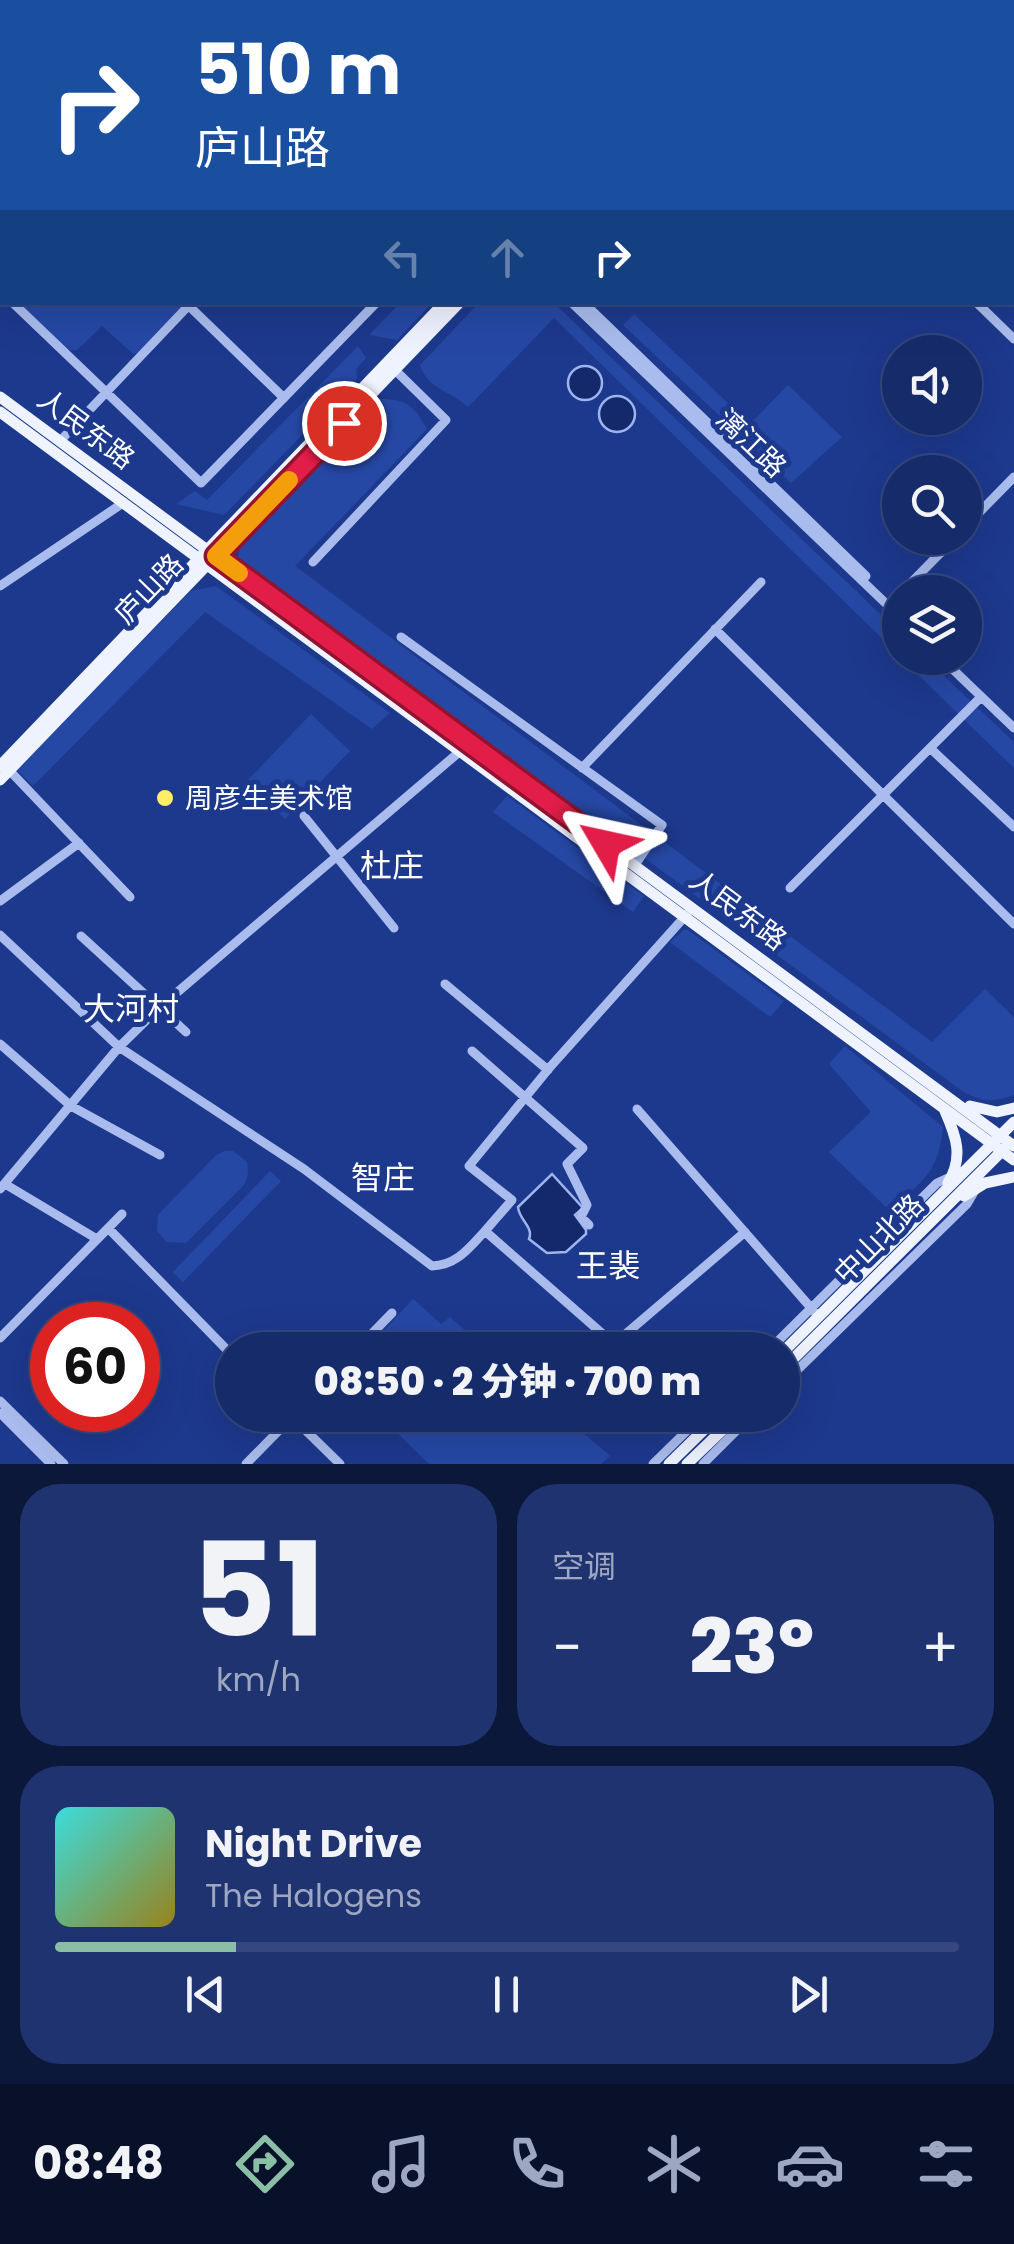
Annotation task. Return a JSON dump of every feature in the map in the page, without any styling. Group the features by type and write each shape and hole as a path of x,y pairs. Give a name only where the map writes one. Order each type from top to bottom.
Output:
{"main road":[{"name":"庐山路","path":"391,366 442,305"},
{"name":"庐山路","path":"2,774 391,366 457,305"},
{"name":"人民东路","path":"0,397 460,753 1005,1143 1014,1160"},
{"name":"人民东路","path":"0,412 122,502 469,742 635,865 688,913"},
{"path":"941,1204 958,1152 947,1103 981,1111 1014,1108"},
{"name":"中山北路","path":"800,1351 1005,1143 1014,1122"},
{"path":"941,1204 1014,1178"},
{"name":"中山北路","path":"799,1332 815,1313 941,1204"},
{"path":"669,1464 705,1432"},
{"path":"687,1464 705,1460 713,1432"}],"street":[{"path":"15,305 201,483 374,305"},
{"path":"60,441 190,305"},
{"path":"192,305 284,398"},
{"name":"漓江路","path":"574,305 882,587"},
{"name":"漓江路","path":"586,305 882,587"},
{"path":"979,305 1014,340"},
{"path":"312,562 446,420 391,366"},
{"path":"982,509 1014,476"},
{"path":"0,586 122,502"},
{"path":"921,575 939,555"},
{"path":"582,768 761,582"},
{"path":"715,630 1014,924"},
{"path":"401,637 662,825 635,865"},
{"path":"959,675 1014,725"},
{"path":"966,675 1014,725"},
{"path":"790,888 982,697"},
{"path":"97,1239 2,1186 119,1047 160,1007 469,742"},
{"path":"930,748 1014,827"},
{"path":"2,774 79,843 130,897"},
{"path":"304,816 394,928"},
{"path":"0,901 79,843"},
{"path":"0,935 119,1047 304,1169 432,1266 446,1266 459,1258 512,1200 469,1166 548,1070 688,913"},
{"path":"81,936 186,1032"},
{"path":"445,984 548,1070"},
{"path":"0,1044 71,1106 160,1155"},
{"path":"472,1051 583,1148 567,1164 587,1205 581,1217 589,1225"},
{"path":"638,1109 815,1313"},
{"path":"791,1332 815,1313 937,1184 952,1175"},
{"path":"800,1367 967,1204 977,1188"},
{"path":"0,1338 122,1214"},
{"path":"108,1228 215,1338"},
{"path":"484,1231 600,1332"},
{"path":"634,1332 745,1232"},
{"path":"374,1332 392,1313"},
{"path":"0,1401 63,1464"},
{"path":"0,1413 51,1464"},
{"path":"246,1464 276,1432"},
{"path":"309,1432 340,1464"},
{"path":"652,1464 701,1432"}],"shaded area":[{"path":"20,305 183,305 137,353 133,354 102,326 77,350 67,350"},
{"path":"398,305 430,305 397,340 369,335"},
{"path":"477,305 556,305 882,616 882,638 554,318 468,407 434,385 420,365"},
{"path":"634,314 750,424 788,385 842,437 791,483 623,325"},
{"path":"358,346 366,358 356,369 357,379 224,515 176,504 195,491 207,500"},
{"path":"585,366 597,371 602,383 597,395 585,400 573,395 568,383 573,371"},
{"path":"617,396 629,402 635,414 629,426 617,432 605,426 599,414 605,402"},
{"path":"381,399 409,406 427,429 295,566 932,1042 985,989 1014,1017 1014,1095 986,1100 961,1090 238,560 240,545"},
{"path":"216,586 390,713 372,729 205,612 33,786 17,770 191,591"},
{"path":"918,675 943,675 1014,742 1014,768"},
{"path":"311,714 350,751 285,819 246,782"},
{"path":"507,796 644,896 633,912 493,812"},
{"path":"684,930 784,1001 770,1017 670,942"},
{"path":"845,1046 943,1127 933,1166 890,1211 829,1152 871,1112 829,1064"},
{"path":"233,1151 247,1162 244,1185 186,1243 167,1242 157,1231 158,1215 216,1155"},
{"path":"270,1171 281,1181 183,1282 173,1272"},
{"path":"552,1174 583,1208 575,1215 586,1234 566,1252 547,1253 529,1239 530,1231 518,1207"},
{"path":"413,1299 441,1324 450,1317 467,1332 382,1332"},
{"path":"396,1432 582,1432 610,1456 601,1464 429,1464"}],"slow traffic":[{"path":"239,573 216,556 289,480"}],"place":[{"name":"周彦生美术馆","path":"165,798"}],"district":[{"name":"杜庄","path":"392,865"},
{"name":"大河村","path":"131,1008"},
{"name":"智庄","path":"383,1177"},
{"name":"王裴","path":"608,1265"}],"route":[{"path":"344,423 216,556 606,844"}]}
